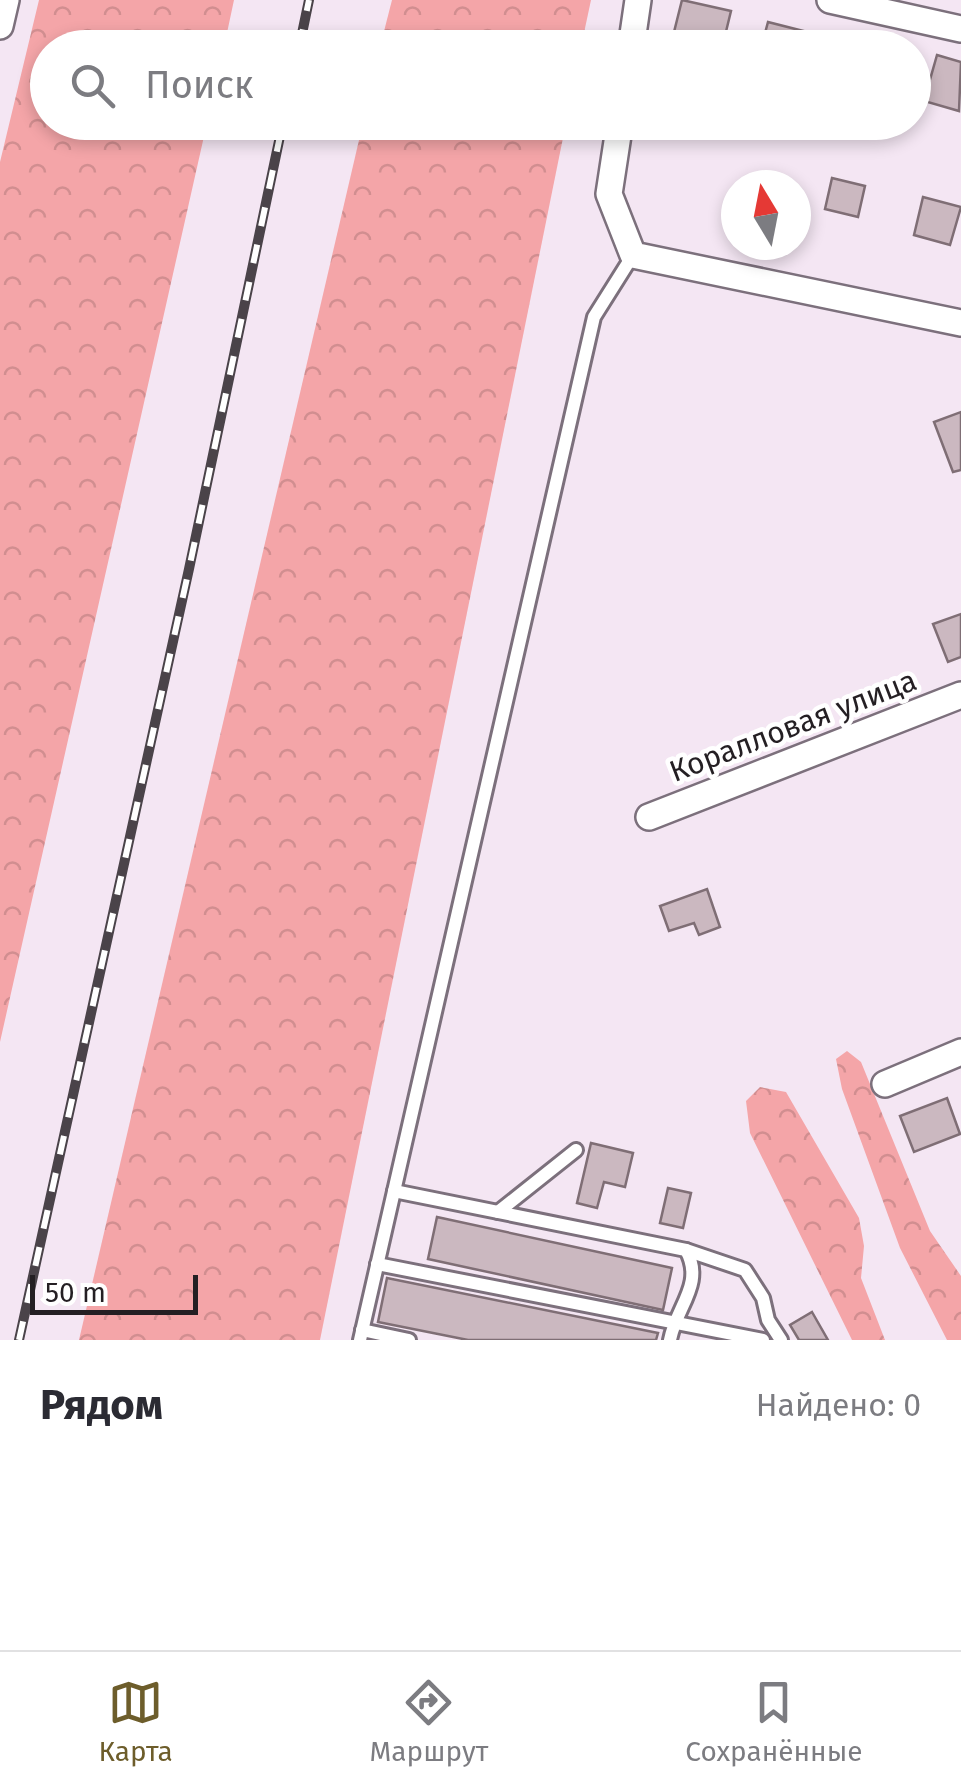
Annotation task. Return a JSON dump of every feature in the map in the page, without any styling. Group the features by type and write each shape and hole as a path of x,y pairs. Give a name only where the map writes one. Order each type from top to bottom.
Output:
{"street":[{"path":"0,26 6,0"},
{"path":"634,30 638,0"},
{"path":"830,0 961,29"},
{"path":"617,140 609,194 633,256 961,323"},
{"name":"Коралловая улица","path":"650,817 961,695"},
{"path":"885,1084 961,1052"}],"lane":[{"path":"409,1340 361,1335 594,317 633,256"},
{"path":"498,1212 576,1150"},
{"path":"394,1191 686,1250 745,1270 763,1298 768,1320 781,1340"},
{"path":"670,1340 673,1324 691,1291 694,1274 686,1250"},
{"path":"377,1264 763,1340"}],"green space":[{"path":"39,0 234,0 228,30 32,30"},
{"path":"392,0 591,0 585,30 384,30"},
{"path":"30,37 30,140 203,140 0,1042 0,162"},
{"path":"359,140 563,140 320,1340 79,1340"},
{"path":"847,1051 861,1062 930,1231 961,1276 961,1340 947,1340 900,1248 842,1089 836,1059"},
{"path":"760,1087 786,1092 859,1218 864,1246 861,1278 885,1340 852,1340 750,1133 746,1101"}],"building":[{"path":"682,0 731,11 726,30 674,30"},
{"path":"768,22 799,30 766,30"},
{"path":"937,55 961,62 959,111 931,103 931,76"},
{"path":"832,178 865,186 858,217 825,209"},
{"path":"923,197 961,207 950,245 914,235"},
{"path":"961,412 961,470 953,472 934,422"},
{"path":"961,614 961,657 948,662 933,624"},
{"path":"707,889 720,927 699,935 694,923 669,931 660,906"},
{"path":"947,1098 960,1134 914,1152 900,1116"},
{"path":"591,1143 633,1153 625,1187 604,1182 597,1208 577,1203"},
{"path":"668,1188 691,1193 683,1228 660,1223"},
{"path":"437,1217 672,1268 663,1310 428,1259"},
{"path":"387,1278 658,1333 656,1340 468,1340 378,1322"},
{"path":"812,1312 828,1340 799,1340 790,1325"}],"railway":[{"path":"303,30 309,0"},
{"path":"19,1340 279,140"}]}
